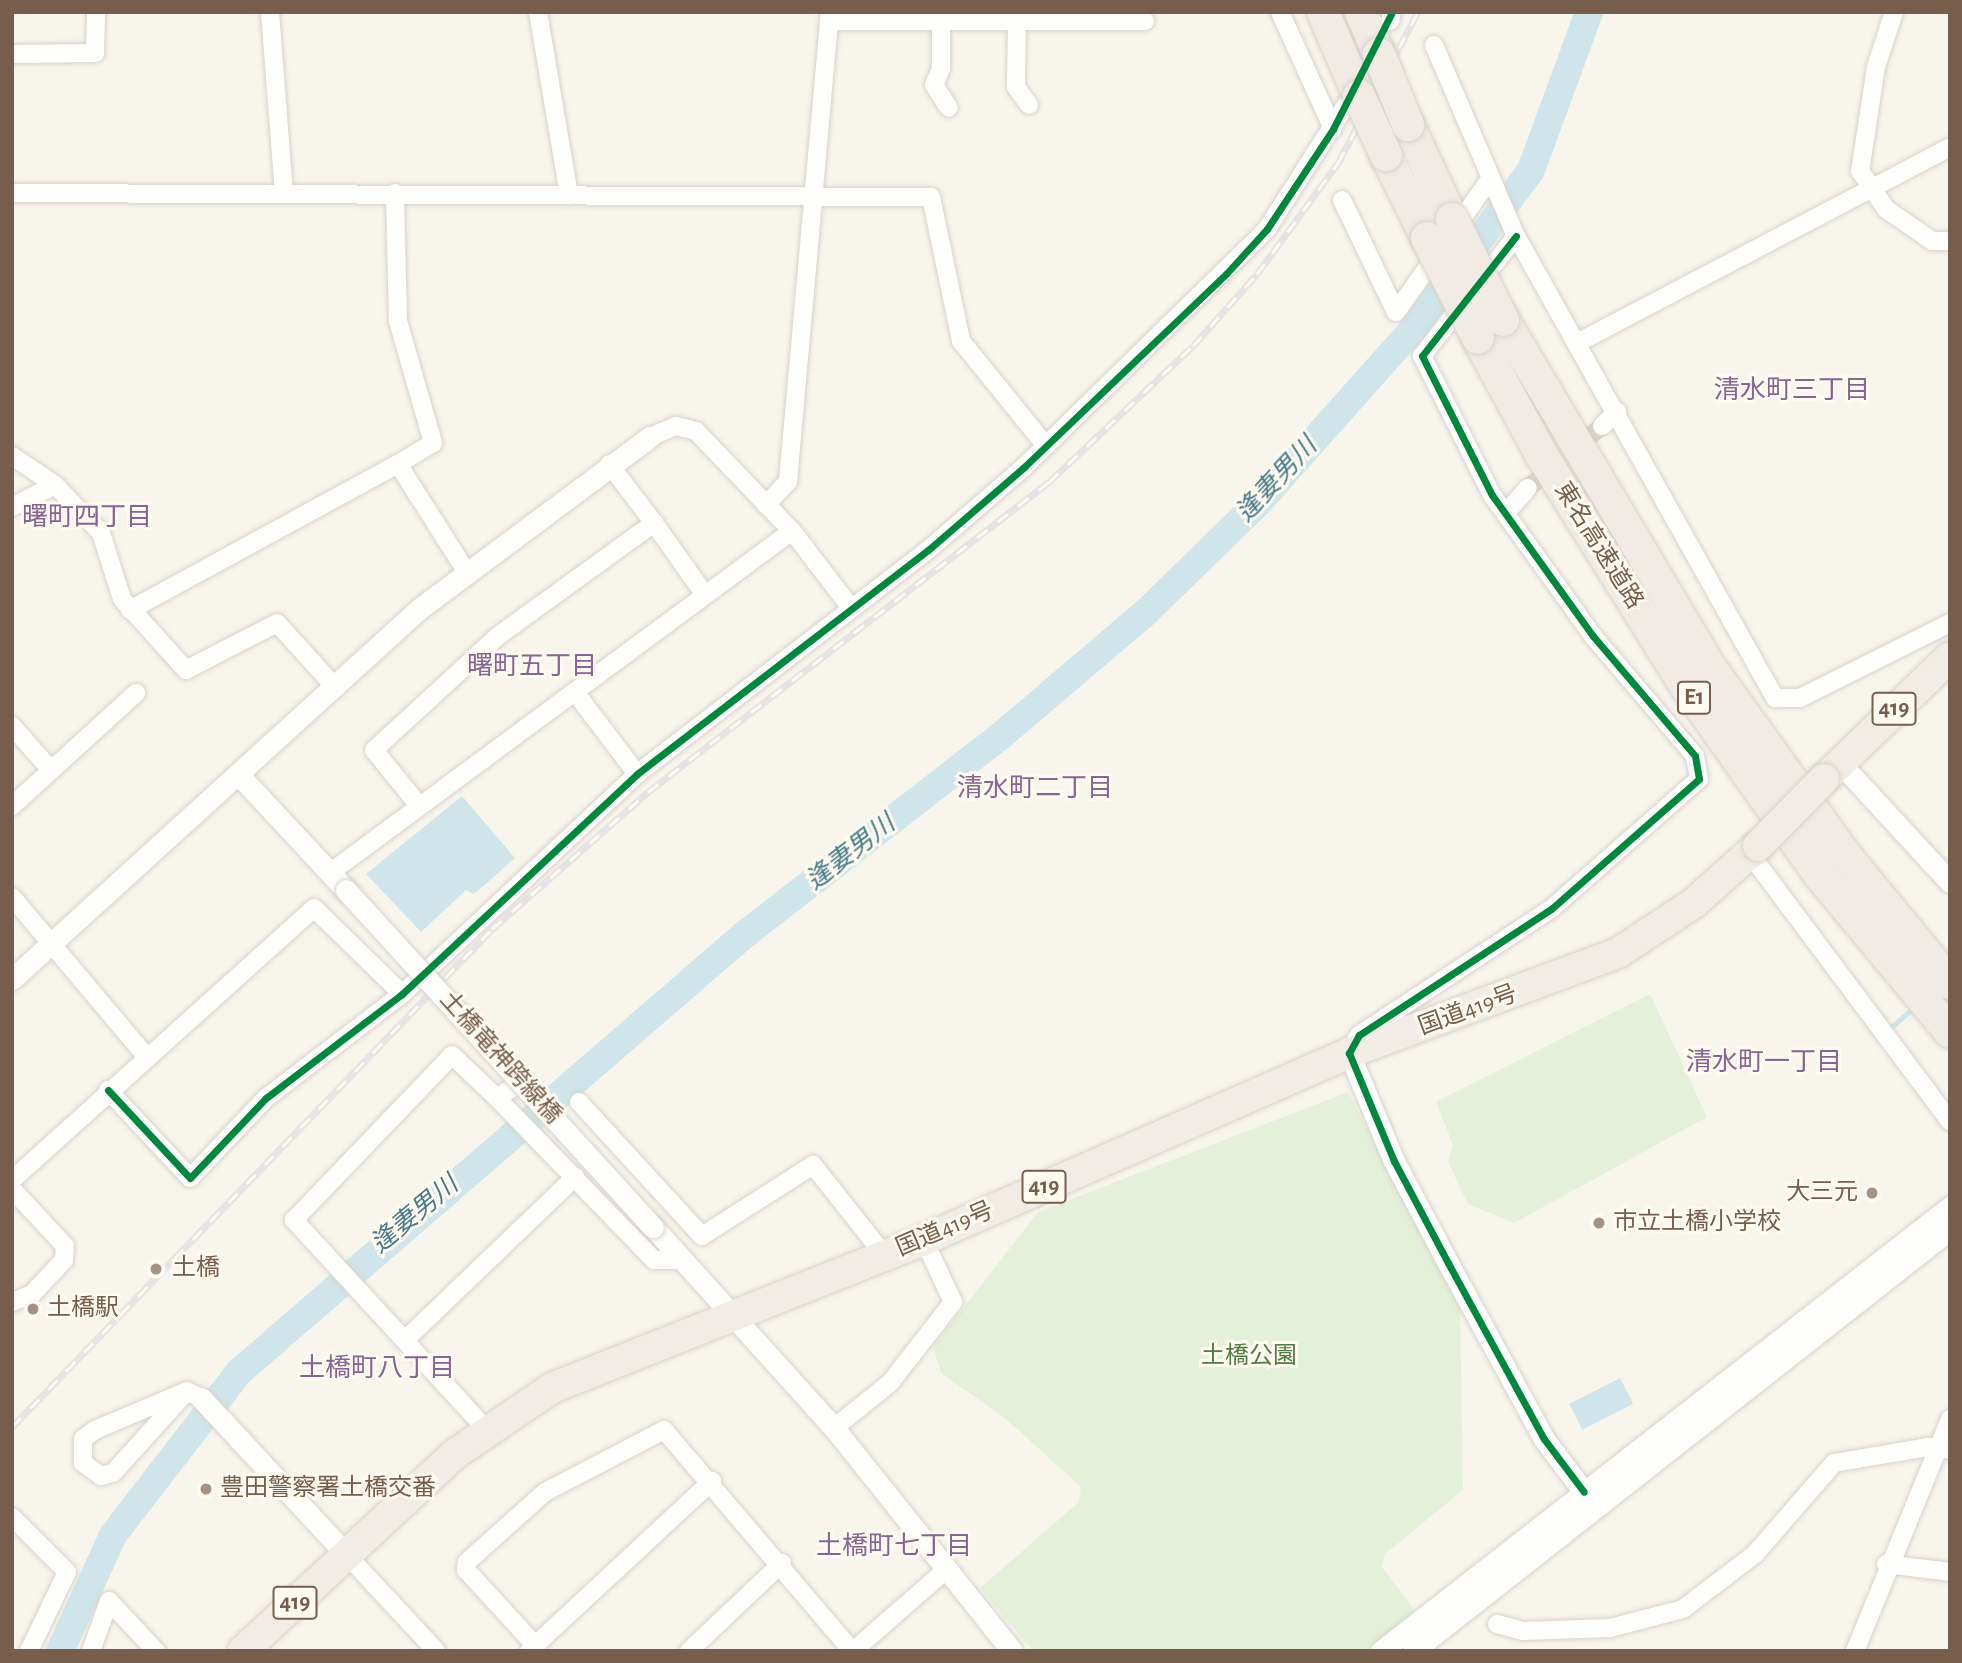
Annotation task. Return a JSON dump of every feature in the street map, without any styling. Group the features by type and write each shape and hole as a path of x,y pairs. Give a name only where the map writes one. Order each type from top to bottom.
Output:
{"highway":[{"name":"東名高速道路","path":"1323,12 1352,101 1386,155 1478,338 1541,454 1693,697 1819,874 1950,1032"},
{"name":"東名高速道路","path":"1381,15 1379,54 1408,125 1503,320 1712,670 1845,855 1950,983"},
{"name":"国道419号","path":"243,1651 346,1554 486,1429 552,1388 924,1240 1349,1054 1618,953 1694,903 1754,850 1950,657"}],"street":[{"path":"12,54 94,54 96,12"},
{"path":"271,12 284,192"},
{"path":"538,12 569,195"},
{"path":"1280,12 1333,129"},
{"path":"1894,12 1876,67 1860,162 1868,188 1932,241 1950,242"},
{"path":"766,505 788,481 830,17 941,21 1017,21 1038,17 1145,21"},
{"path":"941,21 941,69 933,85 949,108"},
{"path":"1017,21 1016,87 1030,105"},
{"path":"1434,45 1515,233 1775,698 1800,698 1950,623"},
{"path":"108,1090 190,1178 266,1098 402,994 636,774 851,608 1046,446 1226,274 1267,229 1352,101"},
{"path":"1577,343 1947,148 1950,129"},
{"path":"1342,200 1396,312 1494,182"},
{"path":"12,193 812,193 931,197 961,341 1046,446"},
{"path":"130,610 433,443 398,321 394,193"},
{"path":"1515,233 1422,356 1506,513 1594,636 1695,756 1699,779 1551,909 1359,1035 1349,1054 1394,1161 1448,1263 1544,1439 1584,1492"},
{"path":"1602,426 1617,412"},
{"path":"12,979 466,571 609,464 650,437 676,426 696,431 792,531 851,608"},
{"path":"12,456 55,485 101,533 130,610 192,672 277,623 336,688"},
{"path":"398,464 466,571"},
{"path":"609,464 705,595"},
{"path":"12,507 55,485"},
{"path":"1506,513 1528,488"},
{"path":"417,803 374,750 498,636 654,523"},
{"path":"331,872 417,803 575,692 792,531"},
{"path":"12,806 136,692"},
{"path":"575,692 636,774"},
{"path":"12,726 51,770"},
{"path":"1833,771 1950,881"},
{"name":"土橋竜神跨線橋","path":"239,775 331,872 834,1428 1012,1651"},
{"path":"1754,850 1950,1121"},
{"path":"12,897 145,1055"},
{"path":"12,1180 145,1055 314,908 402,994"},
{"path":"486,1429 294,1220 452,1055 500,1100 654,1260 684,1260"},
{"path":"500,1100 515,1086"},
{"path":"579,1102 702,1236 813,1165 884,1255"},
{"path":"405,1340 575,1177"},
{"path":"12,1189 58,1234 64,1261 32,1294 12,1302"},
{"path":"1381,1651 1950,1207"},
{"path":"12,1211 38,1214"},
{"path":"1413,1651 1950,1229"},
{"path":"834,1428 890,1383 953,1303 924,1240"},
{"path":"194,1394 113,1473 102,1476 83,1463 83,1439 95,1430 194,1394"},
{"path":"194,1394 229,1427 436,1651"},
{"path":"1855,1651 1886,1564 1944,1449 1950,1419"},
{"path":"712,1481 532,1648 466,1570 467,1562 545,1492 660,1431 712,1481 852,1651 948,1568"},
{"path":"1497,1623 1523,1631 1610,1628 1683,1609 1755,1554 1834,1463 1944,1449"},
{"path":"12,1517 66,1572 30,1651"},
{"path":"690,1651 782,1563"},
{"path":"1886,1564 1950,1572"},
{"path":"91,1651 109,1601 156,1651"}],"green space":[{"path":"1650,994 1707,1117 1514,1223 1468,1204 1448,1162 1453,1145 1436,1102"},
{"name":"土橋公園","path":"1348,1092 1460,1308 1463,1490 1385,1554 1382,1567 1415,1611 1366,1651 1033,1651 980,1588 1079,1502 1081,1487 1005,1418 941,1373 933,1347 1038,1212"}],"shaded area":[{"path":"462,796 515,858 474,894 466,890 421,932 366,874"},
{"path":"1620,1378 1633,1404 1582,1430 1569,1404"}],"waterway":[{"name":"逢妻男川","path":"60,1651 113,1535 239,1372 744,935 1004,733 1144,614 1259,502 1413,329 1531,170 1589,12"},
{"path":"1888,1030 1914,1007"}],"tunnel":[{"path":"1528,488 1602,426"}],"railway":[{"path":"12,1427 492,929 648,792 1049,482 1193,346 1257,274 1338,163 1418,12"}],"cycle path":[{"path":"108,1090 190,1178 266,1098 402,994 637,774 928,550 1024,467 1226,274 1267,229 1333,129 1392,12"},
{"path":"1516,236 1422,356 1492,495 1593,636 1695,756 1699,779 1551,909 1359,1035 1349,1053 1394,1161 1448,1263 1544,1439 1584,1492"}],"place":[{"name":"大三元","path":"1872,1193"},
{"name":"市立土橋小学校","path":"1599,1223"},
{"name":"土橋","path":"156,1269"},
{"name":"土橋駅","path":"33,1309"},
{"name":"豊田警察署土橋交番","path":"206,1489"}],"district":[{"name":"清水町三丁目","path":"1792,391"},
{"name":"曙町四丁目","path":"87,518"},
{"name":"曙町五丁目","path":"532,667"},
{"name":"清水町二丁目","path":"1035,789"},
{"name":"清水町一丁目","path":"1764,1063"},
{"name":"土橋町八丁目","path":"377,1369"},
{"name":"土橋町七丁目","path":"894,1547"}]}
